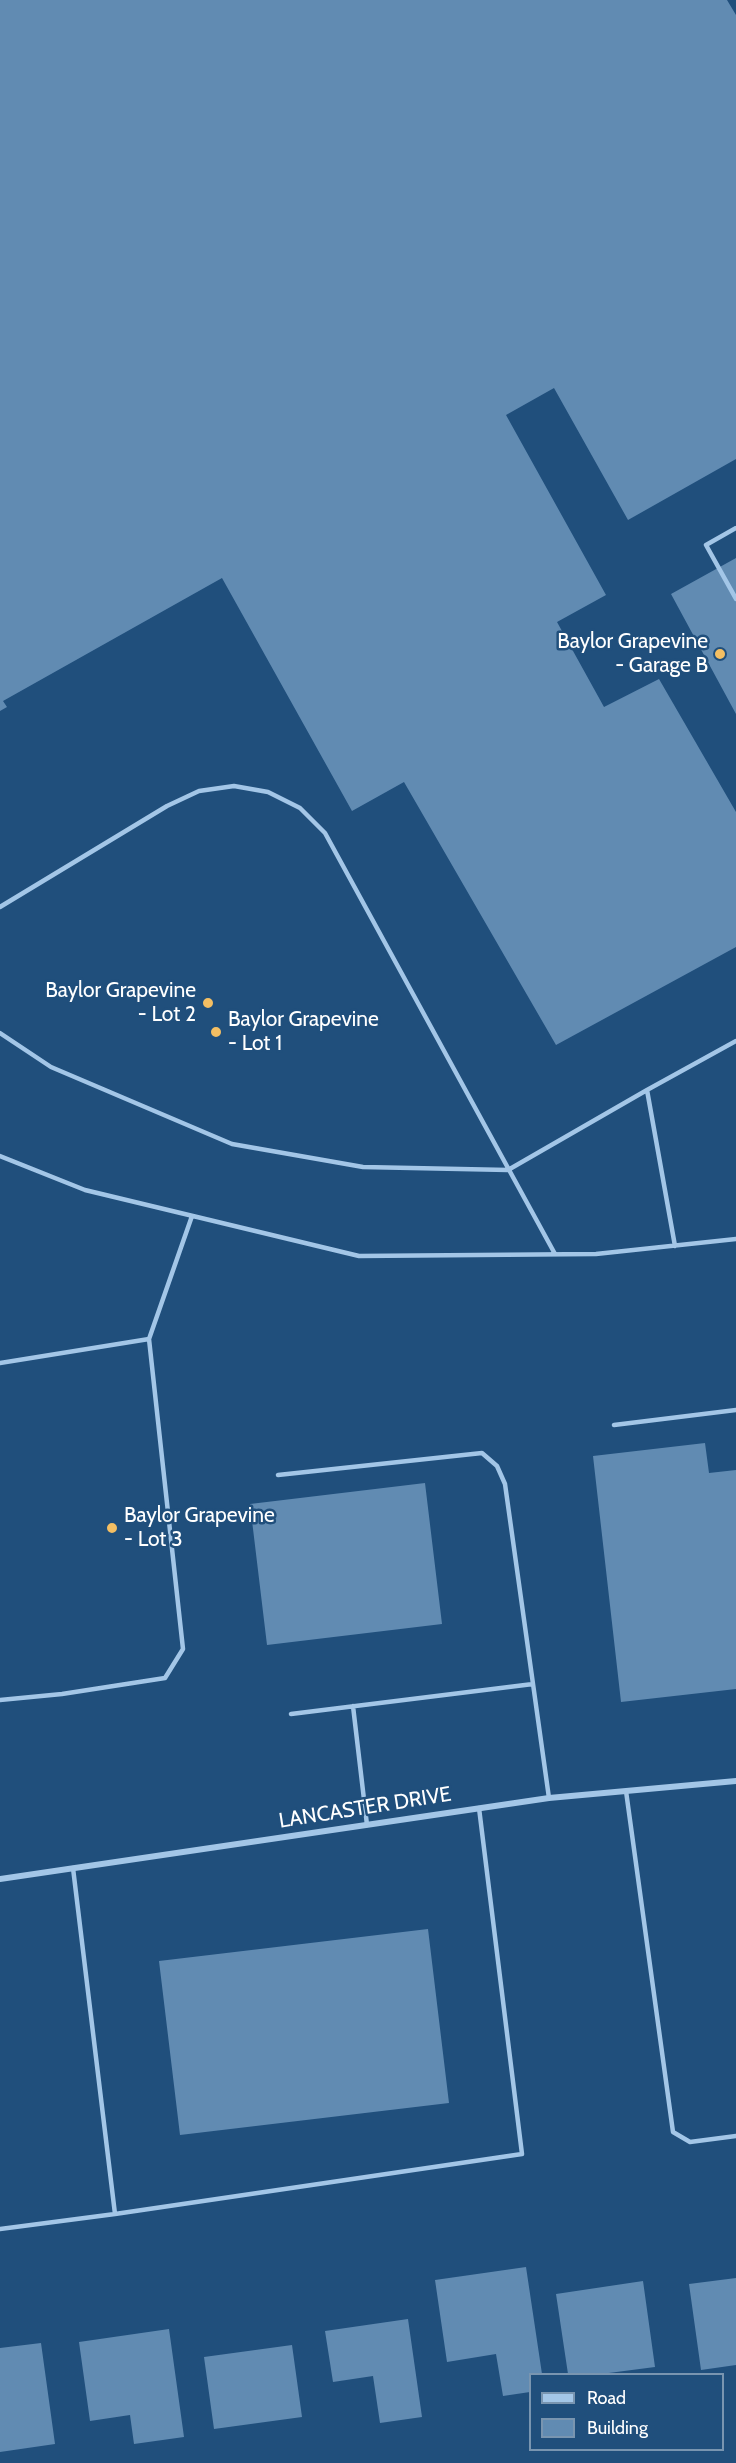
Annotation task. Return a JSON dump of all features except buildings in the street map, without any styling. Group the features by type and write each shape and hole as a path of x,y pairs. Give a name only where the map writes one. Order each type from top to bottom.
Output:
{"street":[{"name":"LANCASTER DRIVE","path":"0,1879 549,1798 736,1781"}],"lane":[{"path":"736,528 706,545 736,599"},
{"path":"0,907 167,806 199,791 234,786 268,792 300,808 325,833 555,1254"},
{"path":"0,1033 51,1068 232,1144 363,1167 508,1170 736,1041"},
{"path":"647,1090 675,1246"},
{"path":"0,1156 85,1190 359,1256 596,1254 736,1239"},
{"path":"0,1700 62,1694 165,1678 183,1649 149,1340 192,1216"},
{"path":"0,1363 149,1340"},
{"path":"614,1425 736,1410"},
{"path":"278,1475 482,1453 497,1466 505,1484 549,1798"},
{"path":"291,1714 533,1684"},
{"path":"353,1706 367,1825"},
{"path":"626,1791 673,2133 690,2142 736,2136"},
{"path":"0,2229 522,2154 479,1808"},
{"path":"73,1868 115,2214"}],"place":[{"name":"Baylor Grapevine - Garage B","path":"720,654"},
{"name":"Baylor Grapevine - Lot 2","path":"208,1003"},
{"name":"Baylor Grapevine - Lot 1","path":"216,1032"},
{"name":"Baylor Grapevine - Lot 3","path":"112,1528"}]}
